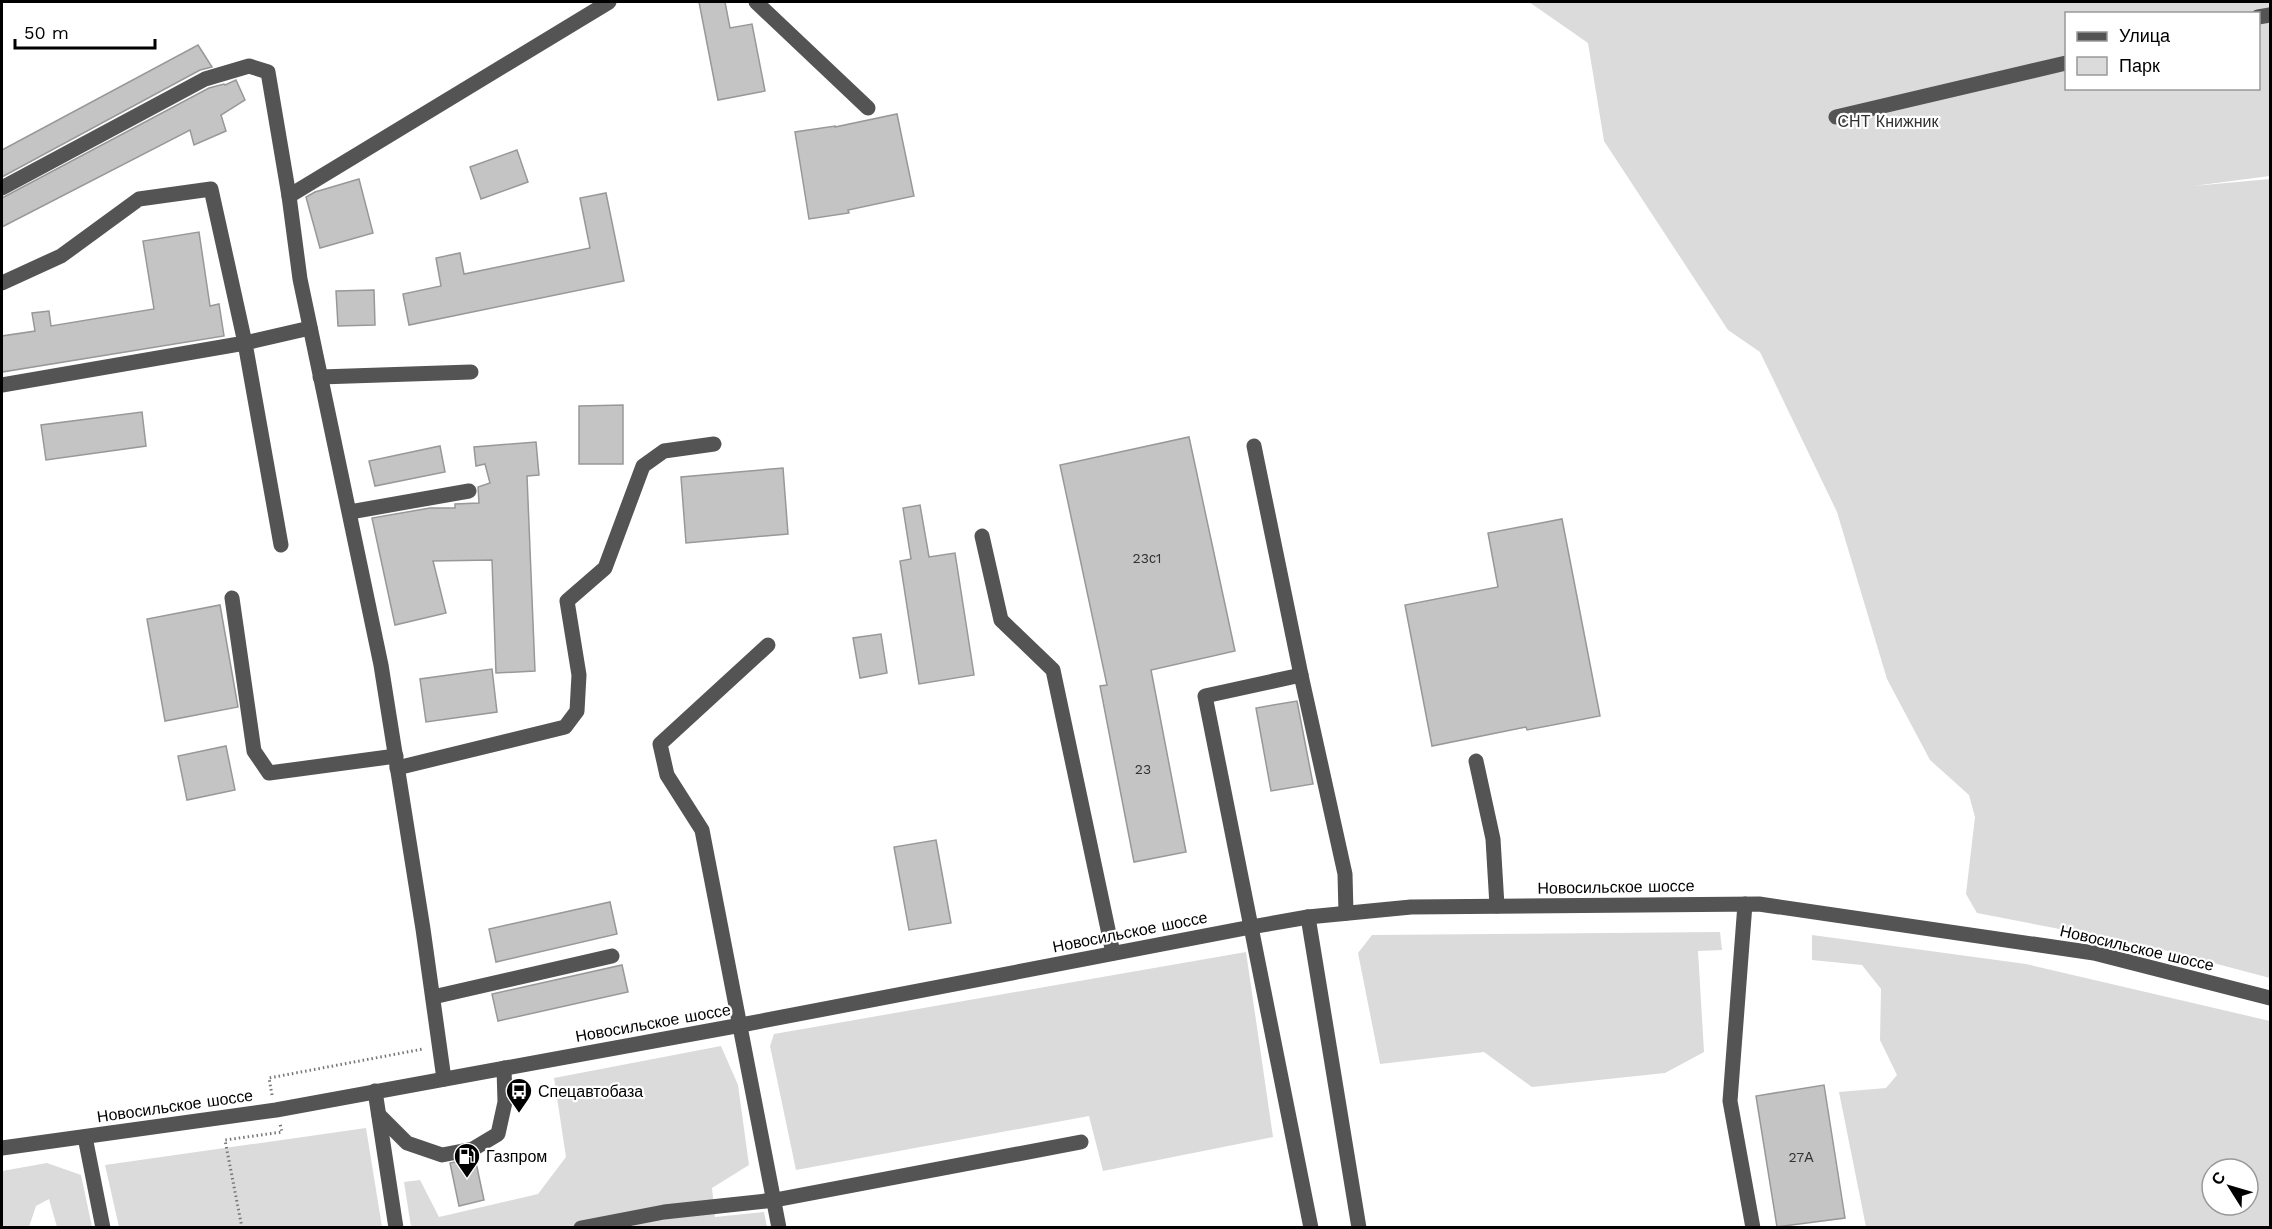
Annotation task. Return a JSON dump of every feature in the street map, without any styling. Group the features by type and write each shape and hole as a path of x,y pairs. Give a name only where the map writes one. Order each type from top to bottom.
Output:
{"street":[{"path":"289,196 609,2"},
{"path":"756,2 868,108"},
{"path":"1836,117 2065,63"},
{"path":"2,188 205,79 249,66 268,72 289,196 300,279 381,665 444,1079"},
{"path":"2,283 61,256 139,199 211,189 244,343 281,545"},
{"path":"2,386 244,343 310,328"},
{"path":"320,377 471,372"},
{"path":"232,598 254,751 269,773 396,762 565,727 577,711 579,675 567,601 604,568 643,466 664,451 714,444"},
{"path":"1254,446 1345,874 1346,913"},
{"path":"350,512 469,491"},
{"path":"982,536 1001,620 1053,670 1113,953"},
{"path":"768,645 660,744 666,775 702,830 779,1227"},
{"path":"1301,675 1205,696 1311,1227"},
{"path":"1476,761 1493,839 1497,906"},
{"path":"1745,904 1730,1101 1753,1227"},
{"name":"Новосильское шоссе","path":"2,1148 276,1110 741,1025 1251,927 1308,917 1411,907 1759,904 2094,953 2271,998"},
{"path":"1308,917 1359,1227"},
{"path":"433,997 612,956"},
{"path":"379,1115 406,1143 442,1155 473,1149 498,1134 505,1102 504,1068"},
{"path":"375,1091 396,1227"},
{"path":"85,1137 104,1227"},
{"path":"581,1227 664,1212 775,1200 1081,1142"}],"green space":[{"name":"СНТ Книжник","path":"1529,2 2270,2 2270,176 2193,186 2270,179 2270,978 2153,947 1977,913 1966,894 1975,817 1969,795 1930,760 1887,679 1837,512 1760,352 1728,330 1604,141 1588,43"},
{"path":"1720,932 1722,950 1698,951 1704,1052 1665,1073 1532,1087 1484,1052 1380,1064 1358,953 1372,935"},
{"path":"1812,935 2026,964 2270,1021 2270,1227 1866,1227 1839,1092 1886,1088 1897,1075 1880,1040 1881,989 1862,965 1812,960"},
{"path":"1246,952 1273,1137 1103,1171 1089,1116 796,1170 770,1046 774,1034"},
{"path":"721,1046 738,1085 749,1165 712,1188 715,1217 764,1212 767,1227 411,1227 404,1182 420,1180 439,1217 538,1194 566,1157 554,1078"},
{"path":"366,1128 382,1227 119,1227 105,1165"},
{"path":"47,1163 81,1175 92,1227 57,1227 49,1199 36,1206 29,1227 2,1227 2,1171"}],"building":[{"path":"699,2 725,2 730,28 752,24 765,91 718,100"},
{"path":"198,45 212,67 200,70 2,177 2,150"},
{"path":"236,80 245,100 221,115 226,131 194,145 190,130 2,227 2,198 209,88"},
{"path":"897,114 914,196 848,210 849,213 809,219 795,132 835,127"},
{"path":"517,150 528,182 481,199 470,167"},
{"path":"359,179 373,233 320,248 306,197 315,192"},
{"path":"606,193 624,281 409,325 403,294 441,286 436,258 460,253 464,274 590,248 580,198"},
{"path":"199,232 210,306 219,304 224,336 2,372 2,336 35,331 32,313 49,311 51,326 154,309 143,241"},
{"path":"374,290 375,325 338,326 336,291"},
{"path":"623,405 623,464 579,464 579,406"},
{"path":"142,412 146,446 46,460 41,425"},
{"path":"1189,437 1235,651 1151,670 1186,852 1134,862 1100,686 1107,685 1060,465"},
{"path":"536,442 539,475 527,476 535,671 496,673 492,560 433,561 446,613 395,625 372,518 430,508 455,508 455,504 479,503 478,487 490,483 485,464 476,466 474,447"},
{"path":"440,446 445,472 375,486 369,461"},
{"path":"783,468 788,534 686,543 681,477"},
{"path":"920,505 929,557 955,553 974,675 919,684 900,561 911,559 903,508"},
{"path":"1562,519 1600,716 1527,730 1526,727 1432,746 1405,605 1498,587 1488,533"},
{"path":"220,605 238,707 165,721 147,619"},
{"path":"881,634 887,673 860,678 853,638"},
{"path":"492,669 497,712 426,722 420,679"},
{"path":"1297,701 1313,784 1271,791 1256,708"},
{"path":"226,746 235,790 187,800 178,756"},
{"path":"936,840 951,923 909,930 894,847"},
{"path":"610,902 617,934 496,962 489,929"},
{"path":"622,965 628,992 498,1021 492,994"},
{"path":"1824,1085 1845,1218 1777,1227 1756,1096"},
{"name":"Газпром","path":"475,1158 484,1200 459,1206 450,1163"}],"place":[{"name":"Спецавтобаза","path":"519,1114"},
{"name":"Газпром","path":"467,1179"}]}
